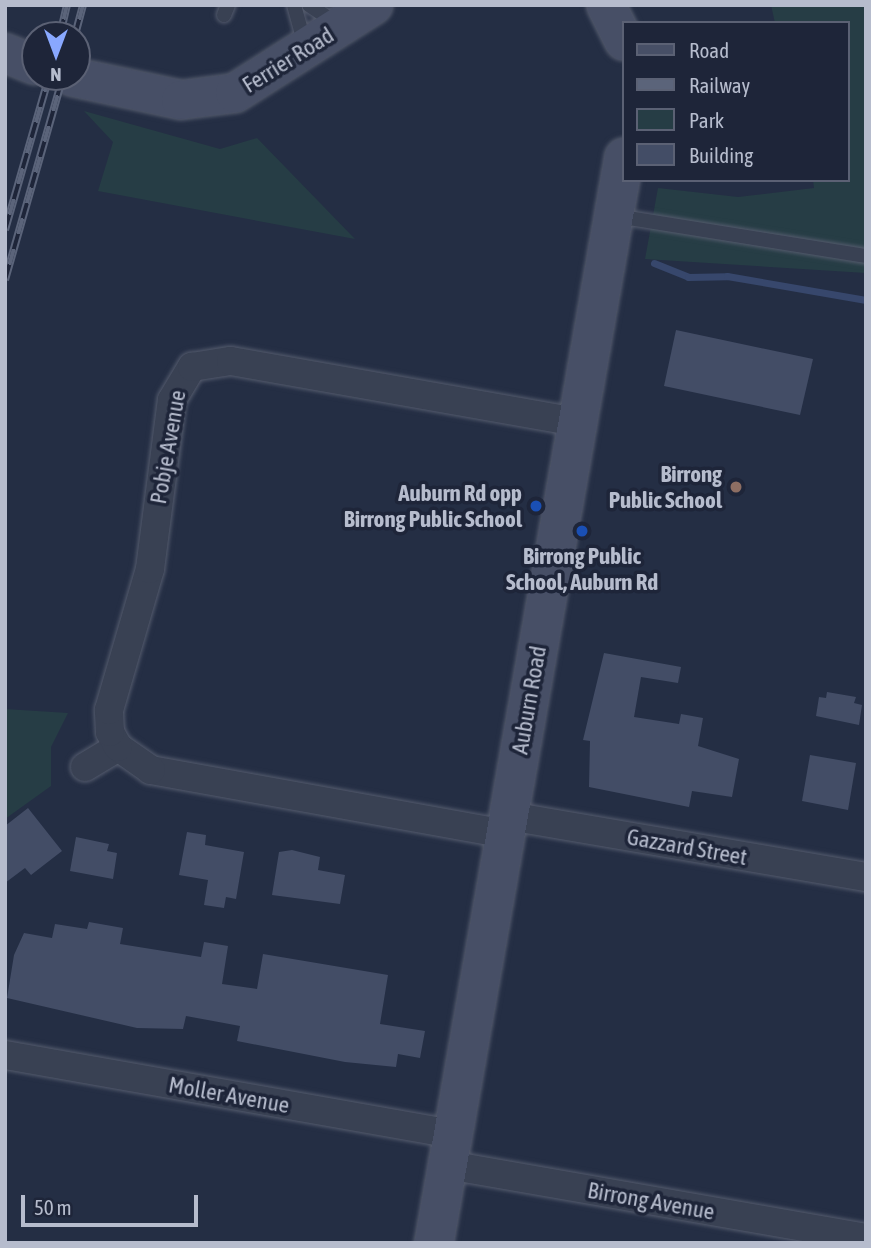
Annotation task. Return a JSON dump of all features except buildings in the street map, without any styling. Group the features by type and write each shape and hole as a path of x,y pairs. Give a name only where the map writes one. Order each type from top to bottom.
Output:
{"main road":[{"name":"Ferrier Road","path":"91,81 143,95 200,99 255,84 373,5"},
{"path":"606,5 622,37"},
{"name":"Auburn Road","path":"434,1243 622,171"}],"street":[{"name":"Pobje Avenue","path":"118,747 110,732 109,710 150,569 172,400 192,367 208,360 231,361 577,422"},
{"path":"85,767 118,747 151,770 507,825"},
{"name":"Gazzard Street","path":"507,825 866,877"},
{"name":"Moller Avenue","path":"5,1055 450,1150"},
{"name":"Birrong Avenue","path":"450,1150 858,1239"}],"lane":[{"path":"294,5 306,50"},
{"path":"309,5 341,27"},
{"path":"615,216 866,256"}],"green space":[{"path":"771,5 866,5 866,273 645,259 658,188 738,197 814,188 813,182 850,182 850,21 775,21"},
{"path":"84,111 220,149 257,138 355,239 98,191 113,142"},
{"path":"5,709 68,713 51,747 51,786 5,819"}],"waterway":[{"path":"654,263 688,277 727,276 866,300"}],"railway":[{"path":"63,21 67,5"},
{"path":"79,21 83,5"},
{"path":"5,230 45,91"},
{"path":"5,280 59,91"}],"place":[{"name":"Birrong Public School","path":"736,487"},
{"name":"Auburn Rd opp Birrong Public School","path":"536,506"},
{"name":"Birrong Public School, Auburn Rd","path":"582,531"}]}
